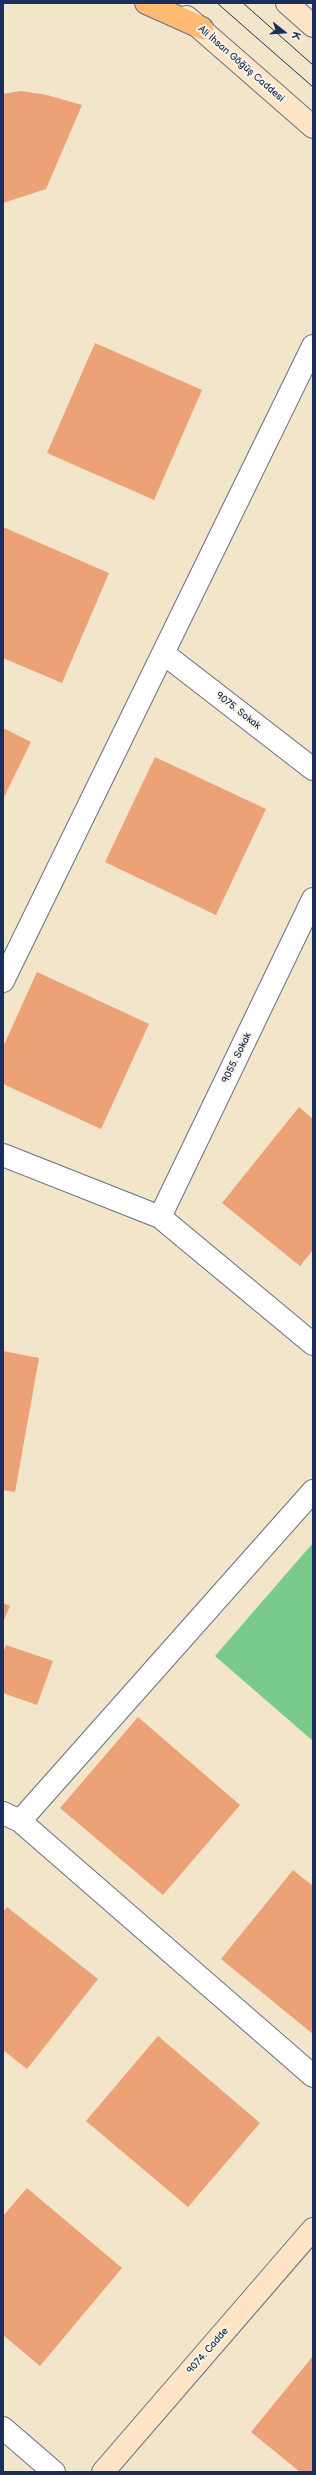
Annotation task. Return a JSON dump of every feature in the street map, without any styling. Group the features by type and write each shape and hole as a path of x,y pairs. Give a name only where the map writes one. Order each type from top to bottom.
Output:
{"main road":[{"path":"146,3 202,28"}],"street":[{"name":"Ali İhsan Göğüş Caddesi","path":"168,3 202,28 313,127"},
{"path":"287,3 313,26"},
{"path":"3,981 313,346"},
{"name":"9075. Sokak","path":"163,654 313,769"},
{"name":"9055. Sokak","path":"160,1217 313,899"},
{"path":"3,1155 160,1217 313,1344"},
{"path":"313,1492 12,1817 313,2076"},
{"name":"9074. Cadde","path":"103,2472 313,2229"},
{"path":"3,2428 54,2472"}],"green space":[{"path":"313,1543 313,1741 215,1656"}],"building":[{"path":"21,91 47,95 82,105 46,189 3,203 3,94"},
{"path":"95,343 202,390 154,500 47,453"},
{"path":"3,527 109,573 62,683 3,658"},
{"path":"3,728 31,742 3,799"},
{"path":"155,757 266,809 216,915 105,862"},
{"path":"37,972 149,1024 101,1129 3,1084 3,1047"},
{"path":"299,1107 313,1119 313,1250 300,1266 222,1203"},
{"path":"3,1351 39,1358 15,1492 3,1490"},
{"path":"3,1603 10,1606 3,1622"},
{"path":"6,1645 53,1661 37,1705 3,1693 3,1654"},
{"path":"138,1717 240,1805 163,1895 60,1808"},
{"path":"293,1870 313,1886 313,2034 221,1959"},
{"path":"7,1907 98,1979 27,2069 3,2050 3,1912"},
{"path":"158,2036 260,2123 188,2207 86,2121"},
{"path":"27,2188 122,2268 40,2366 3,2335 3,2216"},
{"path":"313,2356 313,2472 300,2472 251,2432"}],"tram line":[{"path":"217,3 313,87"},
{"path":"243,3 313,65"}]}
